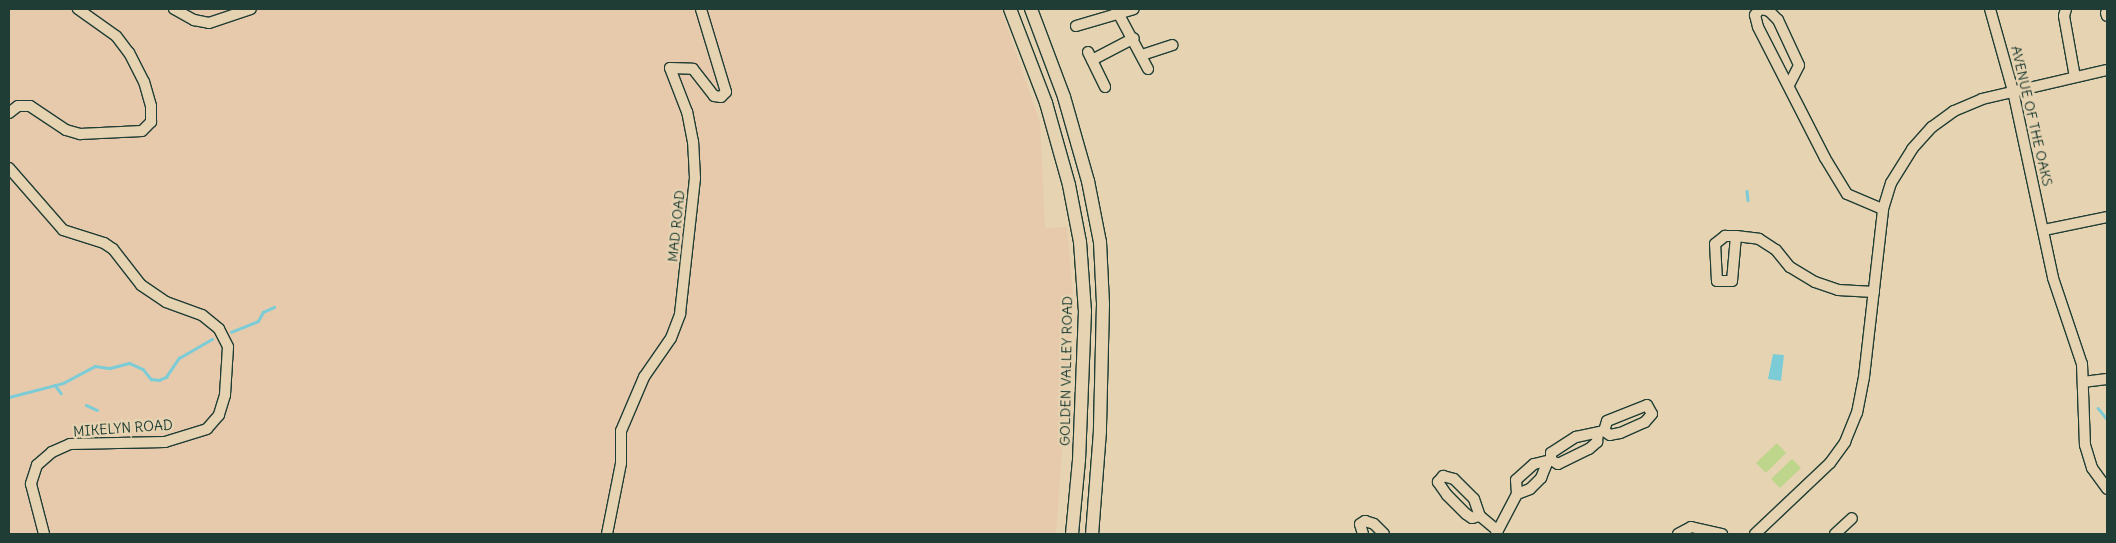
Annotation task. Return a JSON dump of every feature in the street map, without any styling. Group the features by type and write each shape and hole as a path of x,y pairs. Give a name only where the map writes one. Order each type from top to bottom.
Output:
{"main road":[{"name":"GOLDEN VALLEY ROAD","path":"1010,9 1046,103 1069,185 1080,242 1085,311 1079,460 1072,534"},
{"path":"1031,9 1064,97 1088,181 1100,242 1103,304 1100,431 1092,534"}],"street":[{"path":"9,113 18,106 30,106 66,130 80,134 142,131 151,122 151,106 144,82 129,53 116,36 78,9"},
{"path":"174,9 194,20 209,23 251,9"},
{"name":"MAD ROAD","path":"607,534 621,463 621,431 644,377 671,338 680,314 695,178 693,142 686,112 670,68 693,69 714,96 721,97 726,92 701,9"},
{"path":"1076,26 1117,11 1134,9"},
{"name":"AVENUE OF THE OAKS","path":"1990,9 2013,91 2044,230 2052,278 2078,352 2083,382 2085,444 2092,468 2107,489"},
{"path":"2066,9 2064,16 2075,77"},
{"path":"1789,85 1800,66 1778,20 1769,11 1760,10 1754,15 1758,27 1825,158 1847,194 1883,209"},
{"path":"1117,11 1134,38 1148,69"},
{"path":"1105,87 1090,56 1134,38"},
{"path":"1142,55 1172,45"},
{"path":"1755,534 1813,482 1845,442 1862,391 1883,209 1900,165 1932,127 1975,102 2013,91 2107,70"},
{"name":"MIKELYN ROAD","path":"9,168 63,230 104,243 113,249 141,284 166,302 202,315 219,329 228,347 225,395 219,415 206,428 165,442 70,444 52,452 37,465 31,484 44,534"},
{"path":"2044,230 2107,217"},
{"path":"1736,236 1759,239 1796,271 1815,282 1838,290 1874,292"},
{"path":"2083,382 2107,379"},
{"path":"1480,516 1497,533 1517,494 1516,480 1534,464 1549,462 1558,464 1589,449 1596,442 1601,432 1586,432 1552,453 1549,462 1541,478 1530,489 1517,494"},
{"path":"1835,534 1852,518"},
{"path":"1363,534 1360,524 1365,521 1374,524 1384,534"},
{"path":"1678,534 1691,527 1722,534"}],"shaded area":[{"path":"9,9 1001,9 1040,123 1045,228 1067,227 1073,299 1056,534 9,534"}],"green space":[{"path":"1777,443 1786,453 1766,473 1756,463"},
{"path":"1792,459 1801,468 1780,488 1771,479"}],"water":[{"path":"1773,354 1784,355 1781,381 1768,379"}],"waterway":[{"path":"1747,191 1748,200"},
{"path":"231,332 258,321 263,312 274,307"},
{"path":"9,397 63,383 95,366 110,368 129,363 143,369 151,379 159,380 166,377 179,358 212,339"},
{"path":"55,385 61,393"},
{"path":"86,405 97,410"},
{"path":"2098,408 2107,419"}]}
